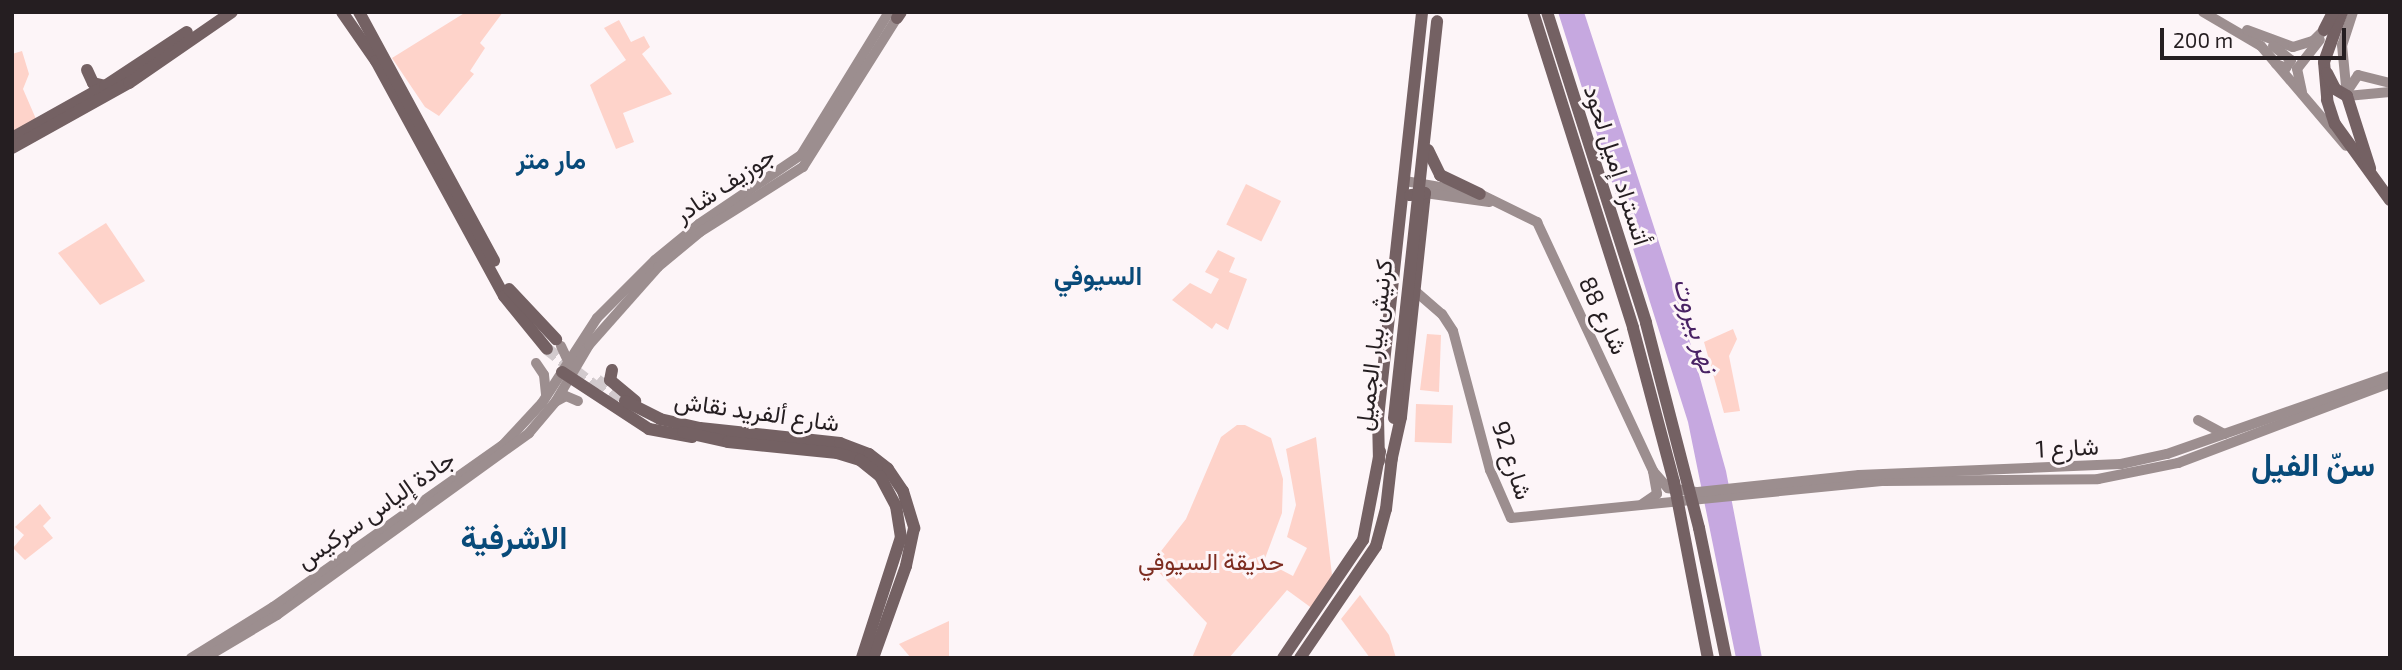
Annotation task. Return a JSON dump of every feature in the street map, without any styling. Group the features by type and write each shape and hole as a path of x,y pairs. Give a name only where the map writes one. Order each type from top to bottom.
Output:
{"highway":[{"path":"105,92 216,12"},
{"path":"12,138 105,92 232,12"},
{"path":"342,12 356,18 411,106 509,289 554,345"},
{"name":"أتستراد إميل لحود","path":"1533,12 1633,328 1672,473 1709,658"},
{"name":"أتستراد إميل لحود","path":"1548,12 1646,323 1699,527 1726,658"},
{"path":"2324,30 2333,12"},
{"path":"2342,12 2324,67 2332,116 2351,148 2390,200"},
{"path":"1385,462 1401,417 1425,190 1433,15"},
{"path":"1385,462 1378,418 1405,181 1433,15"},
{"name":"كرنيش بيار الجميل","path":"1283,658 1359,548 1385,462 1433,15"},
{"path":"356,18 504,296 554,345"},
{"path":"2324,67 2335,89 2347,95 2371,175"},
{"path":"87,70 93,83 105,92"},
{"path":"12,148 63,120 84,101"},
{"path":"63,120 82,116 93,120"},
{"path":"1428,150 1440,175 1480,194"},
{"path":"1401,213 1411,194 1425,190"},
{"path":"1394,274 1413,300"},
{"path":"1392,307 1413,300"},
{"path":"570,368 623,404 649,429 701,433"},
{"path":"612,370 609,378 623,404 701,433"},
{"name":"شارع ألفريد نقاش","path":"701,433 837,453 860,460 880,476 896,506 901,537 862,658"},
{"name":"شارع ألفريد نقاش","path":"701,433 840,443 869,454 895,477 912,516 912,543 873,658"},
{"name":"كرنيش بيار الجميل","path":"1300,658 1376,546 1387,509 1385,462"}],"main road":[{"path":"2203,12 2257,43 2311,107 2351,148"},
{"path":"2214,12 2257,35 2287,55 2291,63 2283,68 2273,61"},
{"path":"2347,95 2342,45 2353,12"},
{"name":"جوزيف شادر","path":"570,368 584,335 655,260 801,155 896,14"},
{"name":"جوزيف شادر","path":"570,368 666,260 700,232 803,166 896,14"},
{"path":"2257,35 2293,47 2314,41 2324,30"},
{"path":"2311,107 2299,87 2297,69 2324,30"},
{"path":"2347,95 2354,77 2363,75 2390,82"},
{"path":"2347,95 2390,92"},
{"name":"شارع 88","path":"1405,181 1425,190 1493,202"},
{"name":"شارع 88","path":"1425,190 1480,194 1537,222 1653,471"},
{"name":"شارع 92","path":"1413,300 1433,304 1453,331 1490,470 1511,517 1632,507 1734,492"},
{"path":"570,368 554,345 584,335"},
{"path":"536,363 544,375 551,399 566,396 578,401"},
{"name":"جادة إلياس سركيس","path":"205,658 277,615 508,452 551,399 570,368"},
{"name":"شارع 1","path":"1734,492 1869,474 2098,467 2167,454 2390,376"},
{"name":"شارع 1","path":"1734,492 1884,481 2083,480 2137,472 2178,463 2390,383"},
{"name":"شارع 1","path":"2318,411 2390,391"},
{"name":"جادة إلياس سركيس","path":"191,658 273,607 503,445 551,399"},
{"path":"2198,420 2224,434"},
{"path":"2137,472 2196,453 2206,441"},
{"path":"1653,471 1671,489 1699,496"},
{"path":"1632,507 1655,498 1658,491 1653,471"}],"green space":[{"path":"466,12 503,12 480,43 485,48 470,71 474,74 439,116 425,107 392,58"},
{"path":"619,20 631,42 644,36 650,47 642,54 672,94 623,113 634,142 616,149 590,85 626,60 604,28"},
{"path":"22,51 29,74 23,89 36,119 12,132 12,54"},
{"path":"1246,184 1281,201 1261,242 1226,224"},
{"path":"106,223 145,281 100,305 58,253"},
{"path":"1218,250 1235,258 1229,272 1247,279 1228,330 1216,323 1212,329 1172,300 1190,283 1211,294 1219,279 1205,272"},
{"path":"1733,329 1737,339 1729,356 1740,411 1724,413 1704,342"},
{"path":"1427,334 1441,335 1439,392 1420,390"},
{"path":"1416,404 1453,405 1452,443 1415,442"},
{"name":"حديقة السيوفي","path":"1237,425 1245,425 1271,438 1283,479 1282,513 1264,561 1293,576 1307,548 1287,537 1296,505 1286,449 1316,437 1332,575 1313,609 1287,590 1229,658 1192,658 1207,623 1151,564 1186,519 1221,437"},
{"path":"40,504 51,518 43,526 53,538 25,560 13,548 24,535 15,527"},
{"path":"1360,595 1389,635 1396,658 1370,658 1341,619"},
{"path":"949,621 949,658 911,658 899,644"}],"shaded area":[{"path":"1558,12 1584,12 1681,310 1726,471 1762,658 1736,658 1688,422"}],"tunnel":[{"path":"547,349 602,392"},
{"path":"597,380 625,401"}],"district":[{"name":"مار متر","path":"551,159"},
{"name":"السيوفي","path":"1098,275"},
{"name":"سنّ الفيل","path":"2313,463"},
{"name":"الاشرفية","path":"514,536"}],"water label":[{"name":"نهر بيروت","path":"1697,325"}]}
